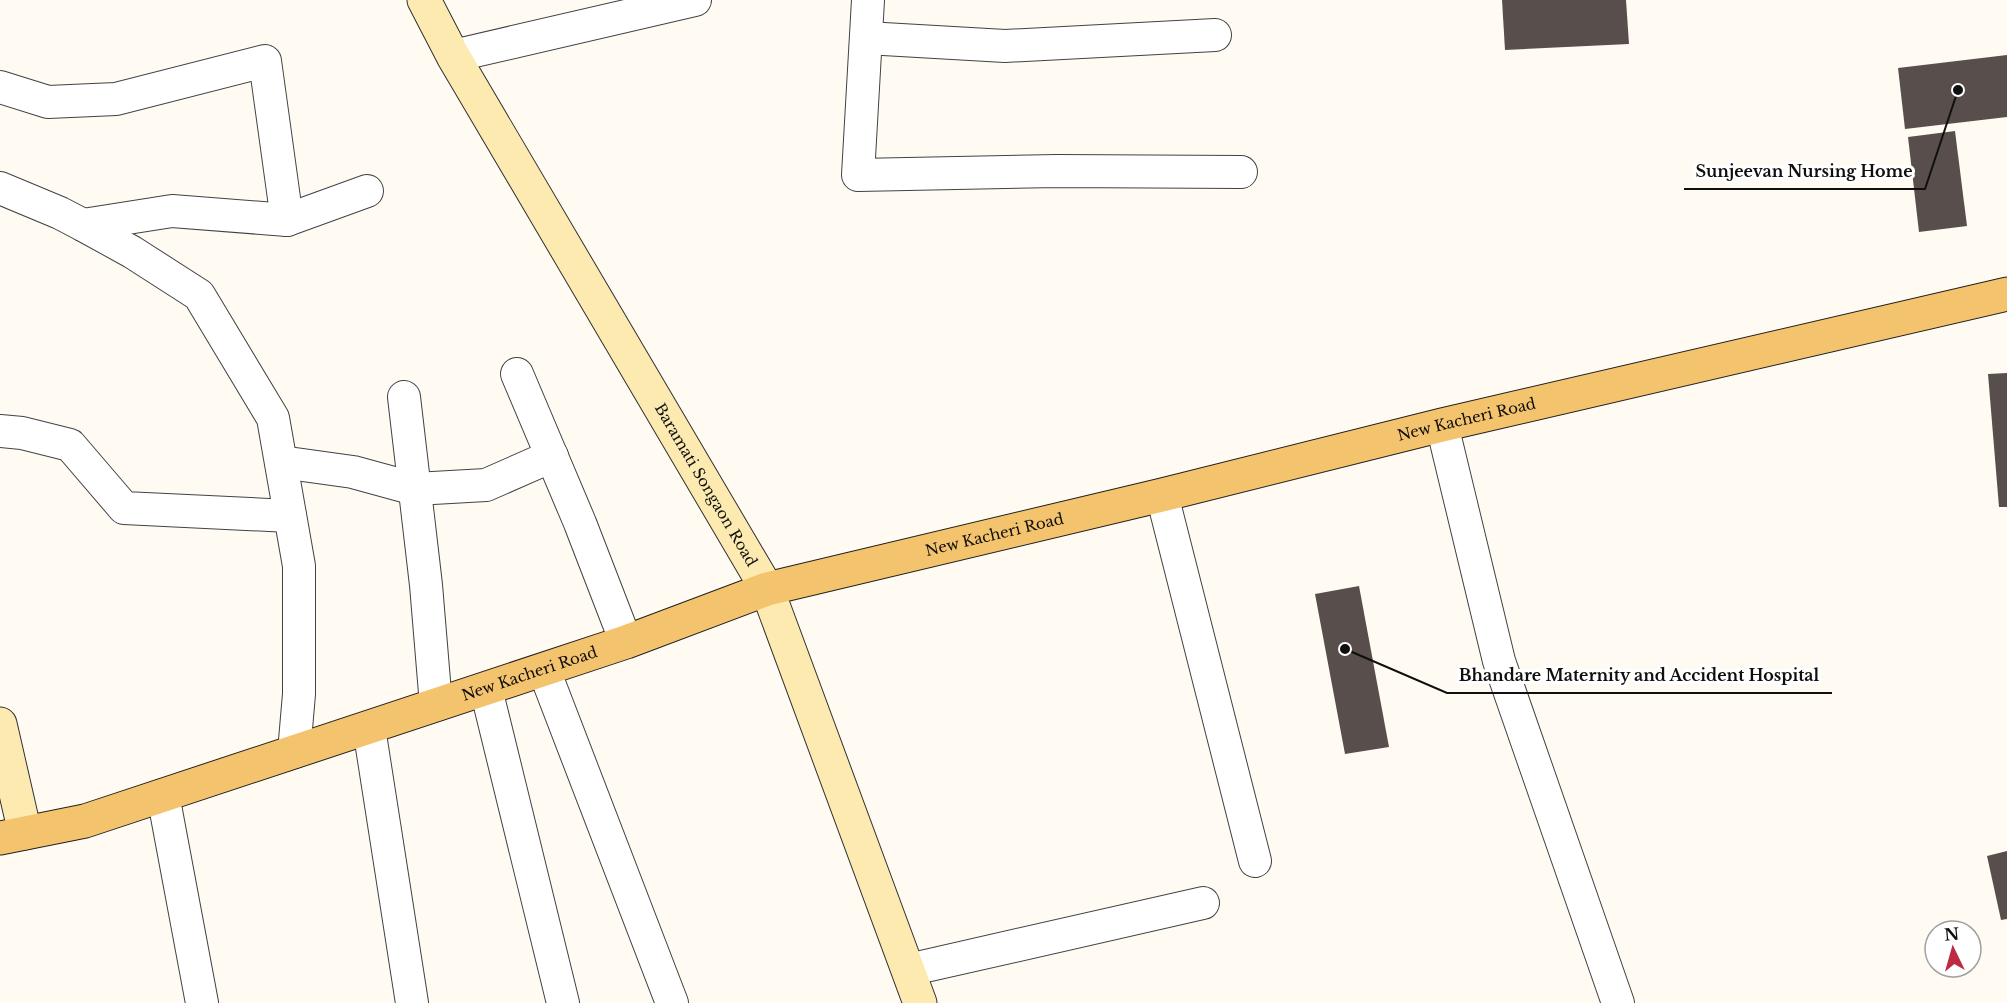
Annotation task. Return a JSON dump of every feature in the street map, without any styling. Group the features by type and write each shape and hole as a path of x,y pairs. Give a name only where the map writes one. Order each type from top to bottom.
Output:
{"main road":[{"name":"Baramati Songaon Road","path":"424,0 453,56 767,589 913,994"},
{"name":"New Kacheri Road","path":"12,836 85,821 626,642 767,589 1162,495 1442,425 2007,294"},
{"path":"0,724 12,836"}],"street":[{"path":"453,56 695,0"},
{"path":"868,0 858,175 1057,171 1241,172"},
{"path":"866,38 1005,46 1215,35"},
{"path":"0,87 48,102 116,99 266,61 287,220"},
{"path":"0,188 83,225 132,252 199,295 273,418 299,567 299,694 294,752"},
{"path":"83,225 172,211 287,220 367,191"},
{"path":"517,374 626,642"},
{"path":"404,397 426,585 436,705"},
{"path":"1442,425 1499,662 1618,1003"},
{"path":"0,431 22,433 70,445 124,508 290,516"},
{"path":"281,462 353,472 415,489 486,485 552,456"},
{"path":"1162,495 1255,861"},
{"path":"543,670 672,1003"},
{"path":"486,689 563,1003"},
{"path":"369,728 412,1003"},
{"path":"163,795 202,1003"},
{"path":"913,994 1203,903"}],"building":[{"path":"1502,0 1626,0 1629,44 1505,50"},
{"path":"2007,55 2007,117 1905,129 1898,68"},
{"path":"1955,131 1967,226 1919,232 1908,137"},
{"path":"2007,373 2007,507 1999,507 1988,374"},
{"path":"1359,586 1389,747 1345,754 1315,594"},
{"path":"2007,851 2007,919 2001,920 1987,856"}],"place":[{"name":"Sunjeevan Nursing Home","path":"1958,90"},
{"name":"Bhandare Maternity and Accident Hospital","path":"1345,649"}]}
